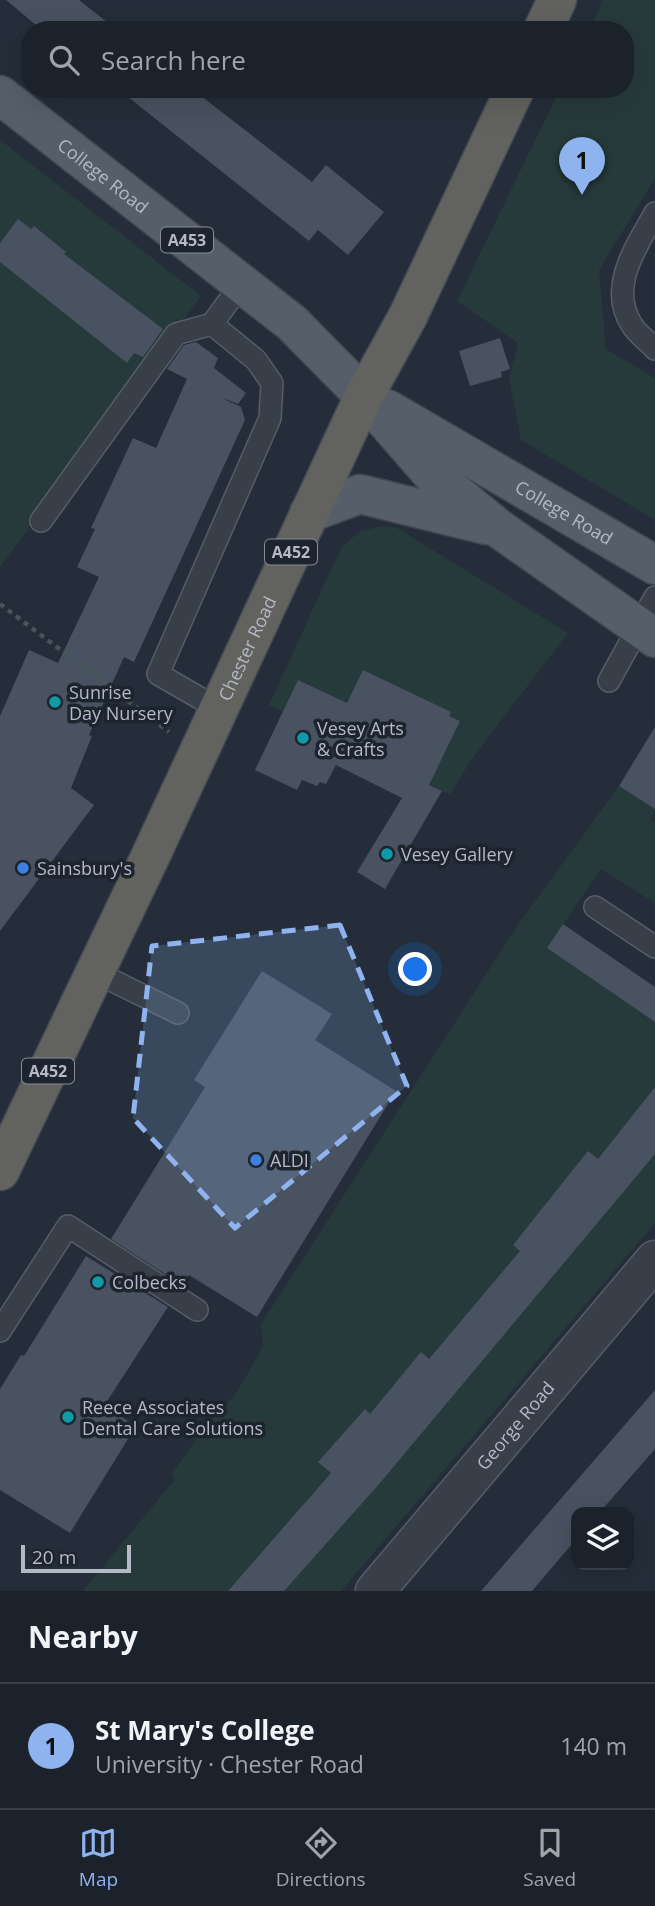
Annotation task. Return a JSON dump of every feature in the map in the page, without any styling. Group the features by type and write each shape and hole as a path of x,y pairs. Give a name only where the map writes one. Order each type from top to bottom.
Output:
{"highway":[{"path":"547,21 557,0"},
{"name":"Chester Road","path":"0,1171 364,396 408,316 511,98"}],"main road":[{"name":"College Road","path":"0,95 292,323 364,396 432,474 498,528 650,621"},
{"name":"College Road","path":"364,396 655,565"},
{"name":"College Road","path":"309,513 360,494 498,528"}],"street":[{"name":"George Road","path":"375,1591 655,1260"}],"lane":[{"path":"655,213 629,260 621,288 631,324 655,349"},
{"path":"41,521 176,334 212,324 242,283"},
{"path":"212,324 256,360 272,383 270,418 158,674 217,708"},
{"path":"609,681 650,621"},
{"path":"595,907 655,947"},
{"path":"95,972 178,1013"},
{"path":"0,1331 68,1226 197,1310"}],"path":[{"path":"0,604 198,754"}],"highlighted area":[{"path":"340,925 407,1086 235,1228 133,1118 152,946"}],"shaded area":[{"path":"603,0 655,0 655,178 599,270 606,349 655,378 655,520 521,440 509,379 518,343 457,301 556,98 634,98 634,21 593,21"},
{"path":"0,140 201,296 0,567"},
{"path":"384,526 397,528 568,633 471,760 450,795 378,760 340,700 298,680 283,712 269,705 341,548 360,531"},
{"path":"619,786 655,809 651,819 655,822 655,903 601,869 547,948 655,1022 655,1223 341,1591 83,1591 175,1479 171,1475 204,1428 237,1392 263,1346 261,1324 517,926"}],"building":[{"path":"6,0 79,0 106,21 31,21"},
{"path":"129,98 204,98 312,182 326,165 384,212 348,255 318,230 309,241"},
{"path":"18,219 31,229 34,226 66,252 64,254 163,329 143,357 134,353 127,363 0,262 0,243"},
{"path":"500,338 510,369 501,372 502,377 470,386 459,351"},
{"path":"196,342 218,358 214,368 246,393 238,404 220,397 241,407 245,420 134,662 124,657 89,735 92,736 71,788 94,805 0,931 0,716 29,650 58,663 99,577 77,567 95,529 91,528 133,438 156,448 187,379 167,369 184,345"},
{"path":"363,670 451,712 449,716 460,721 429,785 442,791 385,889 357,872 402,798 336,765 326,784 320,782 317,786 302,780 297,790 255,770 298,680 347,703"},
{"path":"655,727 655,809 619,786"},
{"path":"563,924 655,987 655,1022 547,948"},
{"name":"ALDI","path":"262,971 332,1014 315,1040 396,1091 257,1317 189,1275 182,1285 111,1239 205,1087 194,1080"},
{"path":"655,1087 655,1154 380,1483 284,1591 228,1591 331,1473 318,1462 365,1409 370,1414 421,1352 429,1359 520,1251 513,1245 588,1151 598,1159"},
{"path":"86,1256 168,1307 104,1406 136,1426 70,1533 0,1490 0,1389 21,1355 24,1356"},
{"path":"655,1390 655,1449 604,1507 571,1507 571,1545 532,1591 481,1591"}],"place":[{"name":"St Mary's College","path":"582,195"},
{"name":"Sunrise Day Nursery","path":"55,702"},
{"name":"Vesey Arts & Crafts","path":"303,738"},
{"name":"Vesey Gallery","path":"387,854"},
{"name":"Sainsbury's","path":"23,868"},
{"name":"ALDI","path":"256,1160"},
{"name":"Colbecks","path":"98,1282"},
{"name":"Reece Associates Dental Care Solutions","path":"68,1417"}]}
